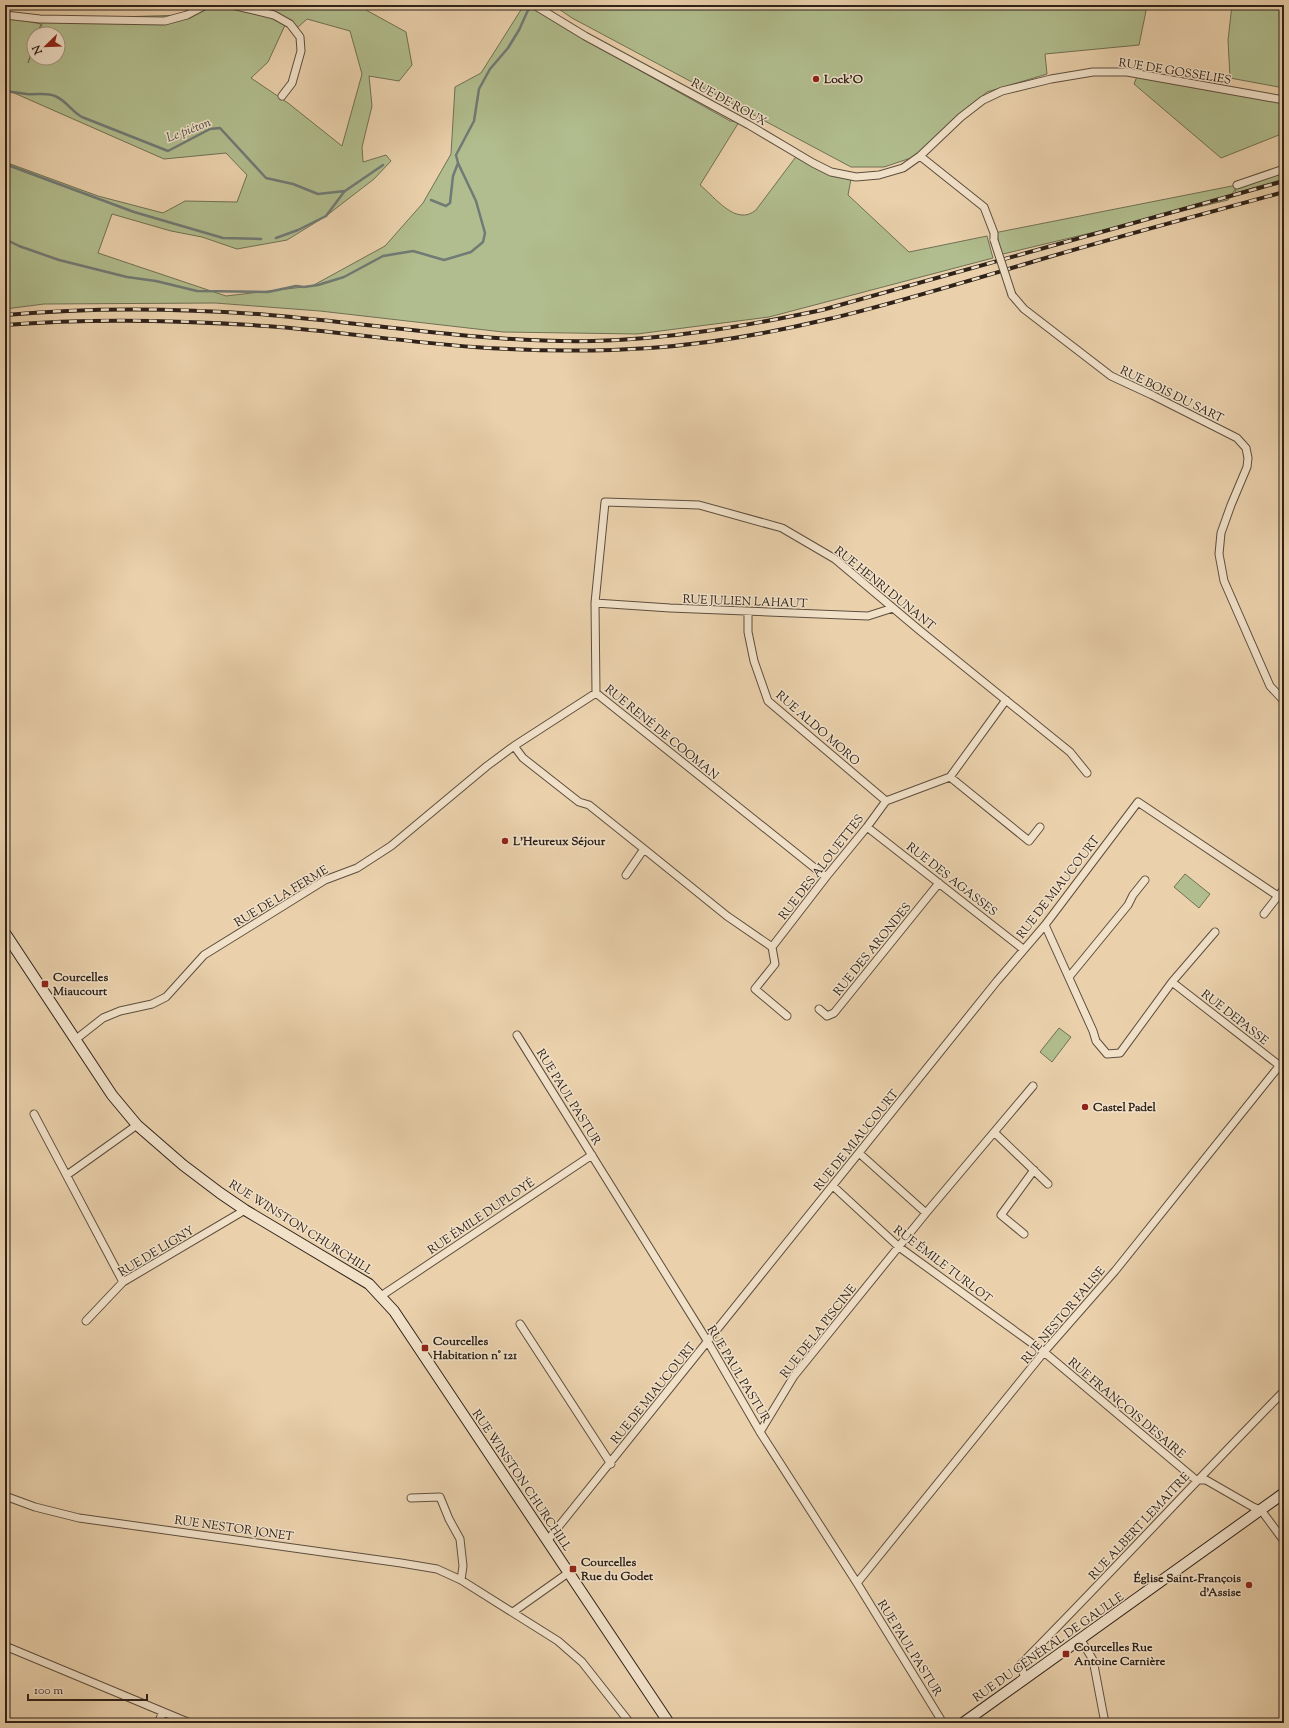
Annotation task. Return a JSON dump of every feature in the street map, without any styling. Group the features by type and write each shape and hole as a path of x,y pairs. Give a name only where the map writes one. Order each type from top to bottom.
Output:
{"main road":[{"name":"RUE WINSTON CHURCHILL","path":"5,933 112,1094 137,1125 183,1165 245,1210 369,1284 394,1311 669,1723"},
{"name":"RUE DU GÉNÉRAL DE GAULLE","path":"963,1723 1081,1640 1284,1493"}],"street":[{"path":"5,15 40,19 165,22 187,15 206,5"},
{"path":"232,5 274,14 290,24 300,37 301,51 292,83 282,96"},
{"name":"RUE DE ROUX","path":"534,5 585,36 831,172 856,177 879,175 903,168 920,156"},
{"name":"RUE DE GOSSELIES","path":"920,156 961,117 991,95 1051,79 1093,72 1127,72 1284,100"},
{"name":"RUE BOIS DU SART","path":"920,156 984,207 994,233 994,240 1012,295 1024,309 1111,376 1237,438 1246,448 1248,458 1247,467 1231,504 1221,534 1219,554 1224,581 1270,686 1284,701"},
{"path":"1237,185 1284,169"},
{"name":"RUE RENÉ DE COOMAN","path":"605,502 595,603 596,694 826,877"},
{"name":"RUE HENRI DUNANT","path":"605,502 699,505 782,528 835,559 1070,752 1087,773"},
{"name":"RUE JULIEN LAHAUT","path":"595,603 748,612 868,616 893,608"},
{"name":"RUE ALDO MORO","path":"748,612 748,632 754,661 768,701 886,801"},
{"name":"RUE DE LA FERME","path":"75,1040 103,1018 120,1011 152,1004 166,997 204,955 324,880 357,868 385,850 422,822 487,766 514,746 596,694"},
{"path":"886,801 950,777 1006,700"},
{"path":"514,746 529,762 579,802 590,805 727,916 772,947 775,964 755,989 787,1016"},
{"path":"950,777 1029,841 1040,827"},
{"name":"RUE DES ALOUETTES","path":"772,947 826,877 868,827 886,801"},
{"name":"RUE DE MIAUCOURT","path":"547,1542 1023,949 1045,925 1138,802 1278,896"},
{"name":"RUE DES AGASSES","path":"868,827 1023,949"},
{"path":"626,875 644,849"},
{"path":"1069,977 1128,905 1133,895 1145,880"},
{"name":"RUE DES ARONDES","path":"819,1009 827,1016 834,1013 940,883"},
{"path":"1264,914 1284,889"},
{"path":"1045,925 1093,1031 1096,1041 1107,1054 1120,1052 1172,982 1215,932"},
{"name":"RUE DEPASSE","path":"1172,982 1282,1065"},
{"name":"RUE PAUL PASTUR","path":"517,1034 708,1342 760,1432 857,1583 943,1723"},
{"name":"RUE NESTOR FALISE","path":"857,1583 1044,1352 1115,1271 1224,1132 1282,1065"},
{"name":"RUE DE LA PISCINE","path":"760,1432 794,1376 926,1213 995,1133 1033,1086"},
{"path":"34,1114 123,1282"},
{"path":"67,1175 137,1125"},
{"path":"995,1133 1048,1184"},
{"path":"859,1153 926,1213"},
{"name":"RUE ÉMILE DUPLOYÉ","path":"381,1296 592,1155"},
{"path":"1024,1234 1001,1215 1034,1170"},
{"name":"RUE ÉMILE TURLOT","path":"833,1186 899,1247 1044,1352"},
{"name":"RUE DE LIGNY","path":"86,1321 123,1282 245,1210"},
{"name":"RUE DE MIAUCOURT","path":"520,1324 611,1464"},
{"name":"RUE FRANÇOIS DESAIRE","path":"1044,1352 1196,1480 1206,1480 1253,1508 1261,1510"},
{"name":"RUE ALBERT LEMAITRE","path":"1025,1680 1022,1664 1128,1554 1196,1480 1284,1391"},
{"name":"RUE NESTOR JONET","path":"5,1496 35,1507 78,1518 401,1562 437,1570 460,1580 558,1641 582,1662 630,1723"},
{"path":"411,1498 440,1497 449,1519 460,1539 463,1566 460,1580"},
{"path":"1261,1510 1284,1541"},
{"path":"512,1612 568,1573"},
{"path":"1081,1640 1093,1660 1105,1723"},
{"path":"5,1646 190,1723"},
{"path":"158,1723 163,1712"}],"green space":[{"path":"203,5 232,5 257,11 259,5 357,5 406,32 412,65 399,81 369,76 372,106 362,147 363,162 386,155 391,161 374,179 326,216 287,240 237,249 202,237 171,231 112,214 98,253 226,296 312,286 385,246 423,203 451,154 455,87 481,73 524,5 533,5 600,48 730,121 739,122 700,185 719,203 733,213 741,215 748,214 756,210 798,154 851,179 848,195 909,252 987,236 993,258 769,317 637,334 503,332 320,311 215,303 44,304 5,309 5,162 98,196 163,213 185,201 237,202 247,175 226,153 164,159 5,89 5,16 41,24 40,26 26,26 26,66 66,66 66,26 41,26 44,19 187,15","holes":["307,19 350,31 362,74 342,146 288,103 251,78 268,62 286,23 297,28"]},
{"path":"553,5 1143,5 1146,11 1139,45 1045,54 1047,74 987,92 914,157 884,167 851,167 572,18"},
{"path":"1232,5 1284,5 1284,88 1230,78 1228,40"},
{"path":"1138,74 1284,102 1284,133 1221,158 1134,84"},
{"path":"1284,170 1284,179 1235,193 1236,188 1228,200 999,255 994,233 1237,185"},
{"path":"1185,874 1210,894 1199,908 1174,887"},
{"path":"1059,1028 1071,1037 1052,1062 1040,1052"}],"waterway":[{"name":"Le piéton","path":"431,200 446,206 450,203 453,176 458,163 456,155 474,121 479,89 490,69 508,48 519,30 529,8"},
{"name":"Le piéton","path":"5,91 27,94 48,94 55,96 82,117 168,151 210,129 220,128 266,178 293,184 318,194 345,191 383,165"},
{"path":"5,239 19,246 59,260 127,277 156,281 197,291 268,292 296,286 304,287 318,285 344,277 383,256 413,251 444,260 471,252 483,242 485,233 476,201 458,163"},
{"path":"5,164 134,212 223,238 261,239"},
{"path":"276,238 298,230 326,216 344,192"}],"railway":[{"path":"5,315 38,312 137,309 269,315 471,336 552,341 622,340 680,335 822,310 1284,181"},
{"path":"5,325 70,321 201,322 292,328 474,347 540,350 628,349 699,343 747,336 843,316 1284,192"}],"place":[{"name":"Lock’O","path":"816,79"},
{"name":"L'Heureux Séjour","path":"505,841"},
{"name":"Courcelles Miaucourt","path":"45,984"},
{"name":"Castel Padel","path":"1085,1107"},
{"name":"Courcelles Habitation n° 121","path":"425,1348"},
{"name":"Courcelles Rue du Godet","path":"573,1569"},
{"name":"Église Saint-François d'Assise","path":"1249,1585"},
{"name":"Courcelles Rue Antoine Carnière","path":"1066,1654"}]}
